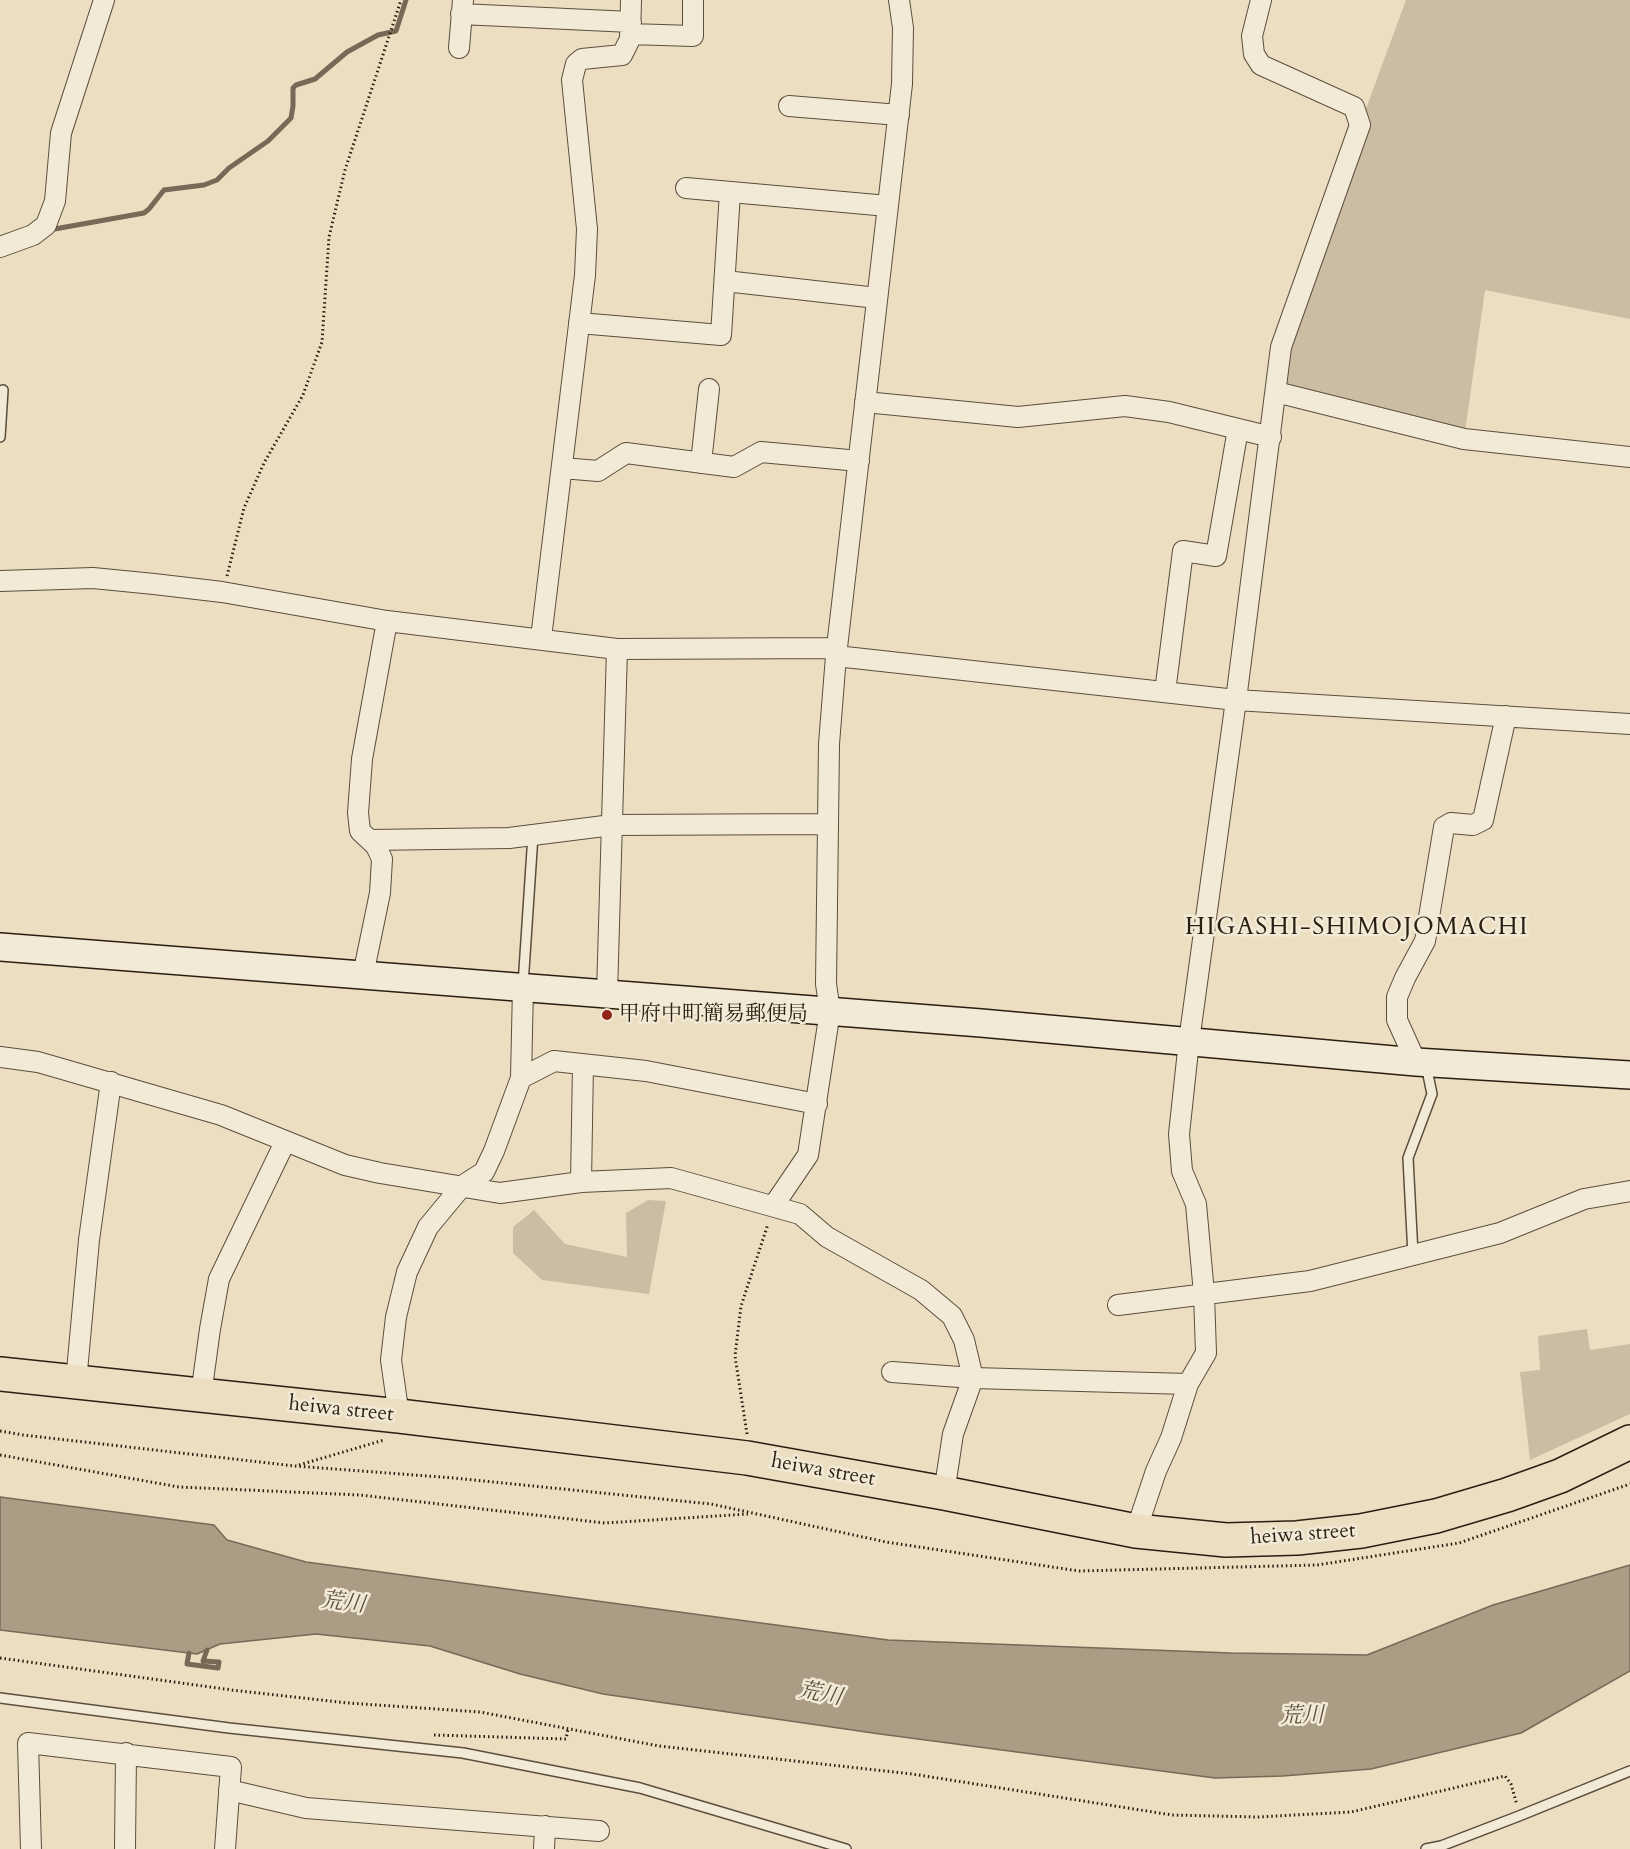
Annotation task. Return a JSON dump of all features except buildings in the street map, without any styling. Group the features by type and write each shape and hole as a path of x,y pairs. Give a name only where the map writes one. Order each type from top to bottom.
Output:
{"highway":[{"name":"heiwa street","path":"0,1374 399,1416 747,1458 944,1493 1136,1531 1226,1540 1297,1538 1361,1531 1436,1516 1507,1495 1560,1476 1630,1442"}],"street":[{"path":"0,247 33,235 46,225 55,201 61,132 104,0"},
{"path":"541,638 585,275 587,229 573,80 576,64 582,59 622,56 630,39 631,0"},
{"path":"459,48 462,7 693,36 693,0"},
{"path":"774,1205 808,1155 830,1011 826,984 829,744 837,652 902,84 903,28 899,0"},
{"path":"1136,1531 1156,1471 1171,1438 1188,1384 1206,1353 1204,1294 1196,1204 1182,1171 1179,1134 1189,1041 1271,437 1281,347 1360,125 1354,107 1261,65 1254,54 1252,36 1262,0"},
{"path":"789,106 899,115"},
{"path":"686,188 888,206"},
{"path":"579,323 721,335 730,192"},
{"path":"725,281 877,298"},
{"path":"701,463 709,389"},
{"path":"1276,392 1464,440 1630,457"},
{"path":"866,402 1018,417 1125,406 1169,412 1271,437"},
{"path":"1165,692 1183,551 1216,556 1238,429"},
{"path":"562,468 598,471 626,453 734,467 761,452 859,461"},
{"path":"0,581 93,578 222,592 387,621 617,649 837,652 1236,700 1630,724"},
{"path":"363,975 380,893 382,859 376,846 360,831 358,813 362,759 387,621"},
{"path":"608,994 617,649"},
{"path":"1421,1063 1397,1020 1397,997 1425,941 1444,827 1451,823 1473,825 1483,820 1506,716"},
{"path":"370,840 509,838 612,825 827,824"},
{"path":"0,947 830,1011 1421,1063 1630,1075"},
{"path":"399,1416 391,1360 396,1317 407,1272 428,1227 462,1186 484,1172 494,1151 521,1078 523,987"},
{"path":"0,1057 38,1062 221,1115 345,1165 500,1192 581,1182 671,1178 800,1214 827,1237 921,1290 952,1316 964,1340 973,1378 953,1434 944,1493"},
{"path":"521,1078 554,1061 646,1071 817,1104"},
{"path":"581,1182 583,1064"},
{"path":"76,1382 89,1240 111,1082"},
{"path":"201,1395 219,1279 285,1142"},
{"path":"1118,1305 1310,1281 1500,1233 1584,1199 1630,1191"},
{"path":"892,1372 973,1378 1188,1384"},
{"path":"31,1849 28,1743 231,1767 225,1849"},
{"path":"125,1849 126,1754"},
{"path":"229,1790 306,1808 599,1831"},
{"path":"544,1826 544,1849"}],"lane":[{"path":"0,437 3,390"},
{"path":"523,987 533,835"},
{"path":"1413,1255 1408,1158 1432,1094 1421,1063"},
{"path":"0,1698 229,1728 463,1753 640,1788 846,1849"},
{"path":"1426,1849 1441,1846 1630,1771"}],"path":[{"path":"222,592 244,508 264,463 303,395 322,342 329,237 345,170 401,0"},
{"path":"747,1458 747,1429 735,1356 737,1336 741,1306 774,1205"},
{"path":"295,1466 393,1438 399,1416"},
{"path":"0,1431 22,1436 295,1466 454,1478 711,1504 886,1542"},
{"path":"0,1455 179,1487 360,1495 605,1523 753,1513"},
{"path":"0,1658 348,1703 480,1712 659,1746 912,1774 1172,1815 1258,1817 1351,1812 1505,1776 1511,1784 1519,1816"},
{"path":"430,1735 566,1739 568,1729"}],"shaded area":[{"path":"1406,0 1630,0 1630,319 1485,290 1464,439 1276,392 1360,125"},
{"path":"648,1200 666,1201 649,1294 542,1280 513,1253 513,1227 534,1210 565,1244 627,1257 626,1213"},
{"path":"1587,1329 1590,1350 1630,1344 1630,1414 1530,1460 1520,1372 1540,1370 1538,1336"}],"water":[{"name":"荒川","path":"0,1497 214,1525 227,1540 306,1562 888,1640 1231,1653 1367,1655 1493,1605 1630,1565 1630,1671 1521,1733 1371,1769 1283,1776 1215,1778 880,1734 603,1694 520,1674 430,1646 316,1634 220,1644 197,1654 0,1630"}],"waterway":[{"path":"49,230 144,213 164,190 204,185 217,180 229,168 268,141 291,118 293,88 296,85 315,79 347,52 378,35 396,31 406,0"},
{"path":"189,1653 187,1664 218,1668 219,1662 203,1661 207,1650"}],"place":[{"name":"甲府中町簡易郵便局","path":"607,1015"}],"district":[{"name":"HIGASHI-SHIMOJOMACHI","path":"1357,928"}]}
